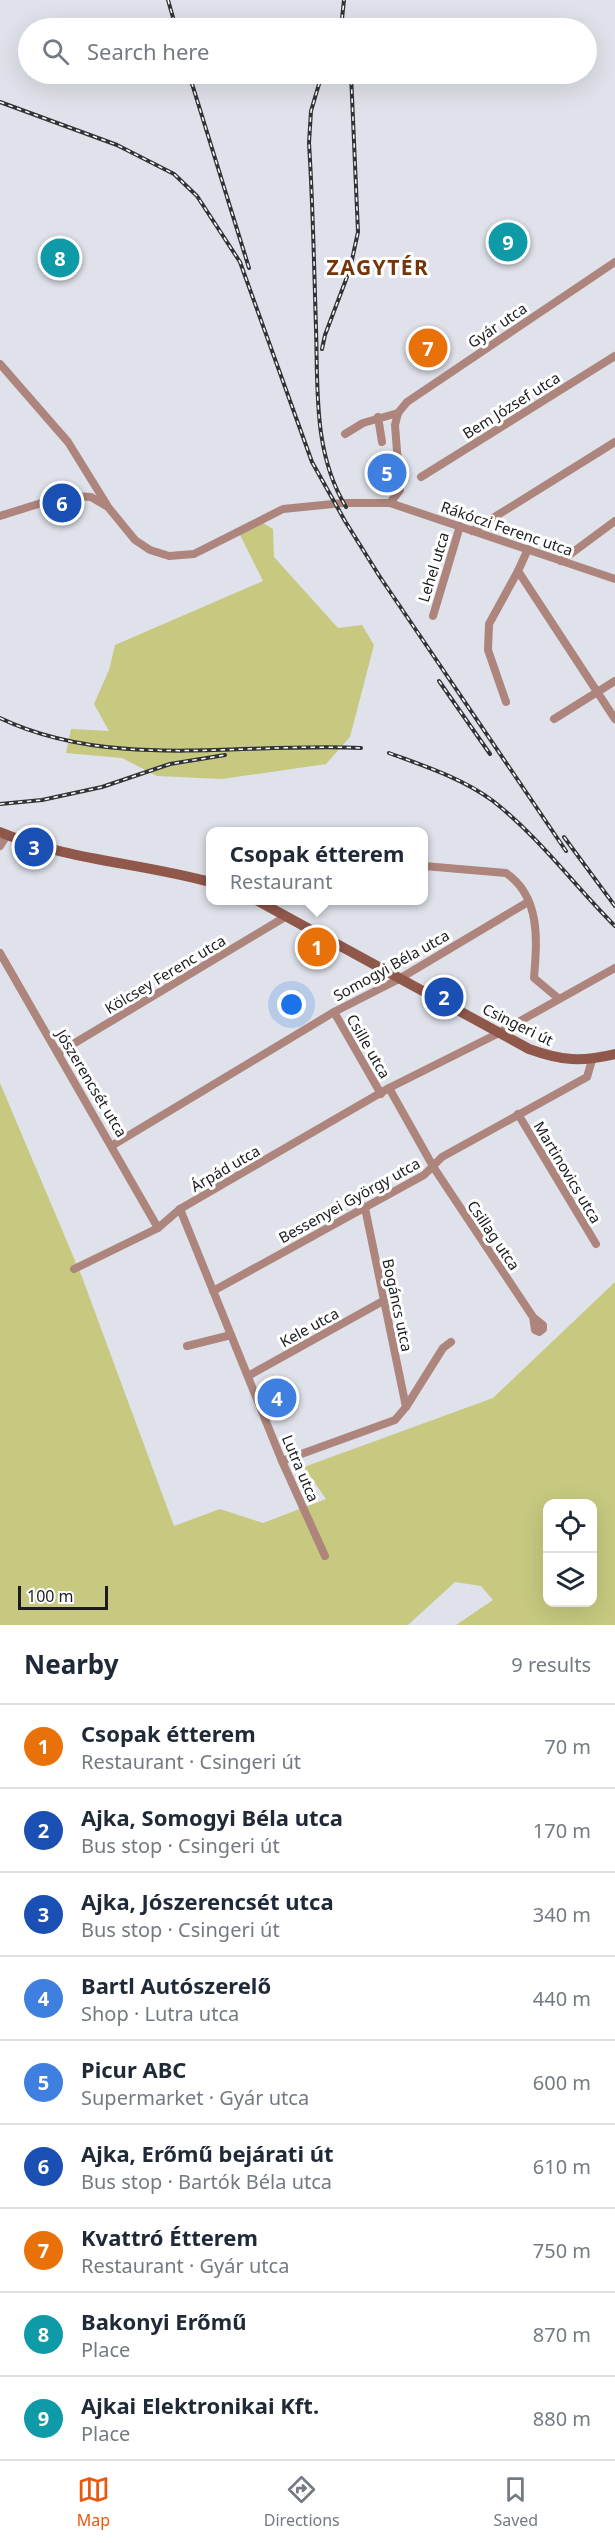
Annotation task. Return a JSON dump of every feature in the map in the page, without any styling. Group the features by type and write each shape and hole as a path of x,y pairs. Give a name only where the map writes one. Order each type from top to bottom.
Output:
{"main road":[{"path":"4,834 54,851 151,868 206,881"},
{"name":"Csingeri út","path":"265,905 530,1049 555,1058 592,1060 615,1054"}],"street":[{"name":"Gyár utca","path":"398,413 407,402 615,262"},
{"name":"Bem József utca","path":"421,477 615,356"},
{"name":"Rákóczi Ferenc utca","path":"0,364 68,442 108,507 135,540 150,550 169,556 194,554 283,509 343,503 390,503 615,579"},
{"path":"345,434 378,417 398,413 395,435 400,468 400,490 406,507"},
{"path":"378,417 382,442"},
{"path":"472,531 615,442"},
{"path":"390,503 400,490"},
{"path":"0,516 74,496 92,496 108,507"},
{"path":"561,561 615,521"},
{"name":"Lehel utca","path":"433,616 460,526"},
{"path":"506,702 488,650 489,624 528,549"},
{"path":"518,571 615,719"},
{"path":"554,719 615,681"},
{"path":"0,846 4,834"},
{"path":"428,866 506,873 513,878 528,902 536,924 534,978 558,998"},
{"name":"Somogyi Béla utca","path":"113,1145 334,1012 399,979 528,902"},
{"name":"Kölcsey Ferenc utca","path":"58,1053 285,917"},
{"name":"Jószerencsét utca","path":"0,953 113,1145 158,1228"},
{"name":"Árpád utca","path":"74,1269 158,1228 180,1209 389,1088 615,968"},
{"name":"Csille utca","path":"334,1012 381,1094"},
{"name":"Bessenyei György utca","path":"213,1291 434,1168 442,1157 586,1077 592,1060"},
{"path":"389,1088 434,1168"},
{"name":"Martinovics utca","path":"518,1114 596,1244"},
{"name":"Csillag utca","path":"434,1168 533,1317"},
{"name":"Bogáncs utca","path":"364,1208 406,1407"},
{"path":"180,1209 213,1291"},
{"name":"Lutra utca","path":"213,1291 282,1461 325,1556"},
{"name":"Kele utca","path":"248,1376 383,1301"},
{"path":"188,1346 231,1335"},
{"name":"Bogáncs utca","path":"282,1461 395,1420 406,1407 443,1348 451,1342"}],"green space":[{"path":"263,523 273,529 274,557 338,628 362,625 374,645 350,737 326,764 222,779 157,776 122,758 66,753 71,729 109,731 94,704 109,670 115,645 263,581 240,535"},
{"path":"0,1083 82,1277 174,1526 220,1509 263,1523 326,1499 304,1467 493,1398 615,1282 615,1625 456,1625 493,1600 481,1586 455,1582 408,1625 0,1625"}],"railway":[{"path":"168,0 173,18"},
{"path":"342,18 344,0"},
{"path":"192,84 249,268"},
{"path":"319,84 311,111 309,143 319,420 328,465 335,486 346,507"},
{"path":"322,349 350,269 358,232 351,84"},
{"path":"0,102 117,145 174,174 197,196 240,262 312,462 345,521 380,577 566,851"},
{"path":"439,681 490,754"},
{"path":"0,718 42,734 86,744 132,749 178,751 361,748"},
{"path":"389,753 456,779 493,801 526,830 615,926"},
{"path":"0,804 42,800 102,787 170,764 225,755"},
{"path":"564,837 615,906"}],"place":[{"name":"Ajkai Elektronikai Kft.","path":"508,242"},
{"name":"Bakonyi Erőmű","path":"60,258"},
{"name":"Kvattró Étterem","path":"428,348"},
{"name":"Picur ABC","path":"387,473"},
{"name":"Ajka, Erőmű bejárati út","path":"62,503"},
{"name":"Ajka, Jószerencsét utca","path":"34,847"},
{"name":"Csopak étterem","path":"317,947"},
{"name":"Ajka, Somogyi Béla utca","path":"444,997"},
{"name":"Bartl Autószerelő","path":"277,1398"}],"district":[{"name":"ZAGYTÉR","path":"378,267"}]}
